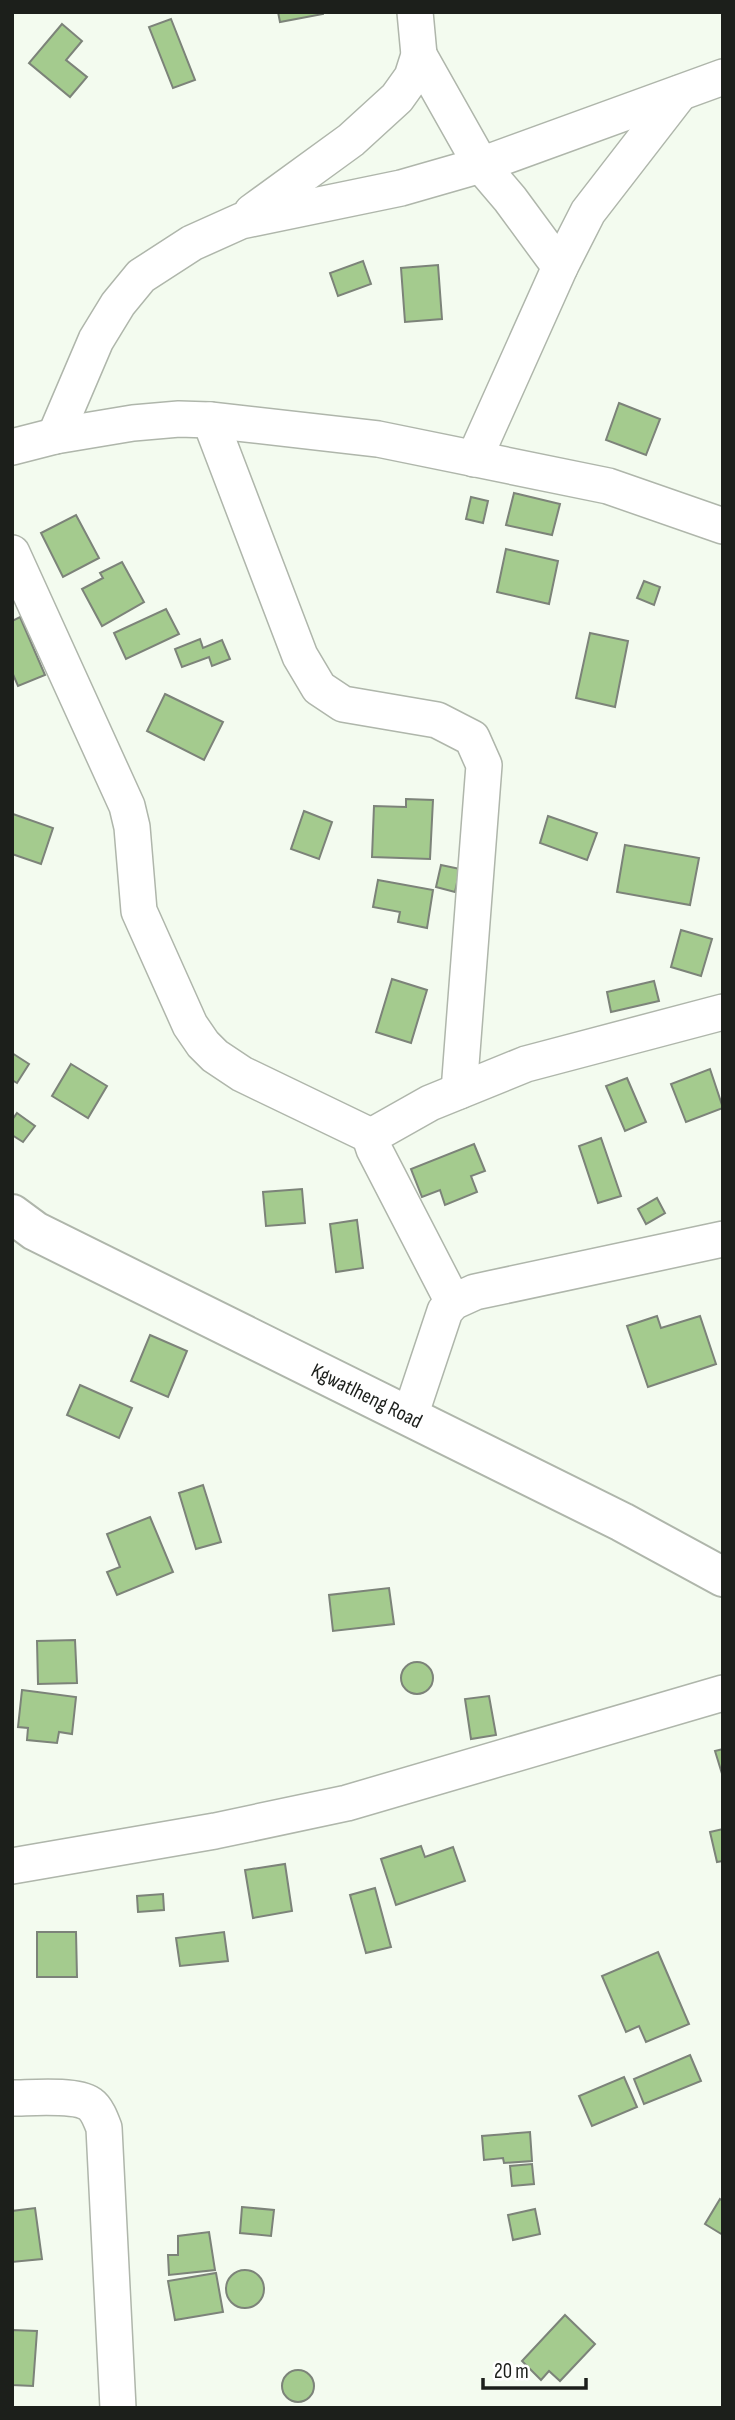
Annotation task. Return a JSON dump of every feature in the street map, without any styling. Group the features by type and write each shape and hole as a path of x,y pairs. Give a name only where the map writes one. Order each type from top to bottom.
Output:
{"street":[{"path":"55,436 96,340 118,304 141,276 192,243 241,221 351,140 388,107 412,77 419,55 415,12"},
{"path":"419,55 481,165 510,199 560,267"},
{"path":"241,221 401,188 481,165 723,77"},
{"path":"474,459 560,267 588,212 680,93"},
{"path":"12,447 55,436 133,423 179,419 210,420 378,439 608,486 723,526"},
{"path":"210,420 300,656 319,688 343,704 437,720 472,738 484,765 459,1091"},
{"path":"12,553 127,806 132,827 139,912 190,1026 215,1056 242,1074 373,1138"},
{"path":"453,1302 374,1149 373,1138 379,1129 430,1103 526,1064 723,1012"},
{"name":"Kgwatlheng Road","path":"12,1214 35,1231 622,1522 723,1577"},
{"path":"410,1416 445,1311 453,1302 475,1292 723,1239"},
{"path":"12,1866 215,1831 347,1803 723,1693"},
{"path":"12,2098 73,2099 90,2104 104,2128 118,2408"}],"building":[{"path":"278,12 323,12 323,14 280,22"},
{"path":"171,19 195,80 173,88 149,27"},
{"path":"62,24 82,41 66,60 87,77 70,97 29,63"},
{"path":"363,261 371,284 338,296 330,273"},
{"path":"438,265 442,319 405,322 401,268"},
{"path":"619,403 660,419 646,455 606,440"},
{"path":"514,493 560,504 552,535 506,525"},
{"path":"471,497 488,501 483,523 466,519"},
{"path":"76,515 99,558 63,577 41,533"},
{"path":"506,549 558,561 549,604 497,592"},
{"path":"122,562 144,602 102,626 82,589 103,578 100,573"},
{"path":"644,581 660,587 654,605 637,598"},
{"path":"166,609 179,634 126,659 114,633"},
{"path":"20,617 45,675 18,686 12,672 12,621"},
{"path":"590,633 628,641 615,707 576,698"},
{"path":"200,639 203,648 222,640 230,659 212,666 209,657 182,667 175,649"},
{"path":"165,694 223,722 204,760 147,731"},
{"path":"406,799 433,800 430,859 372,857 374,806 406,807"},
{"path":"304,811 332,822 319,859 291,849"},
{"path":"13,814 53,828 41,864 12,854"},
{"path":"548,816 597,833 587,860 540,843"},
{"path":"625,845 699,858 690,905 617,892"},
{"path":"441,865 460,869 455,892 436,887"},
{"path":"378,880 433,890 427,928 398,922 400,912 373,907"},
{"path":"681,930 712,939 701,976 671,967"},
{"path":"392,979 427,990 411,1043 376,1032"},
{"path":"654,981 659,1001 611,1012 607,992"},
{"path":"12,1053 29,1064 17,1083 12,1080"},
{"path":"71,1064 107,1086 88,1118 52,1096"},
{"path":"710,1069 723,1108 686,1122 671,1084"},
{"path":"627,1078 646,1122 625,1131 606,1086"},
{"path":"17,1113 35,1126 23,1142 12,1135 12,1120"},
{"path":"601,1138 621,1196 598,1203 579,1146"},
{"path":"474,1144 485,1171 471,1176 477,1192 445,1205 440,1190 422,1197 411,1169"},
{"path":"302,1189 305,1223 266,1226 263,1192"},
{"path":"657,1198 665,1213 646,1224 638,1209"},
{"path":"357,1220 363,1268 336,1272 330,1224"},
{"path":"657,1316 661,1328 700,1316 716,1364 648,1387 627,1326"},
{"path":"150,1335 187,1351 168,1397 131,1381"},
{"path":"80,1385 132,1408 119,1438 67,1415"},
{"path":"203,1485 221,1542 196,1549 179,1493"},
{"path":"150,1517 173,1572 117,1595 107,1572 120,1567 107,1534"},
{"path":"389,1588 394,1624 333,1631 329,1595"},
{"path":"75,1640 77,1683 38,1684 37,1641"},
{"path":"417,1662 428,1667 433,1678 428,1689 417,1694 406,1689 401,1678 406,1667"},
{"path":"22,1690 76,1697 72,1734 59,1732 57,1743 27,1740 28,1728 18,1727"},
{"path":"489,1696 496,1735 471,1739 465,1699"},
{"path":"723,1749 723,1777 715,1751"},
{"path":"723,1829 723,1861 717,1862 710,1832"},
{"path":"421,1846 425,1857 453,1847 465,1881 396,1905 381,1859"},
{"path":"285,1864 292,1911 253,1918 245,1870"},
{"path":"375,1888 391,1947 366,1953 350,1895"},
{"path":"163,1894 164,1910 138,1912 137,1896"},
{"path":"37,1932 76,1932 77,1977 37,1977"},
{"path":"224,1932 228,1961 180,1966 176,1938"},
{"path":"658,1952 689,2024 646,2042 639,2026 626,2032 602,1976"},
{"path":"690,2055 701,2081 644,2104 634,2079"},
{"path":"624,2077 637,2107 592,2126 579,2096"},
{"path":"530,2132 532,2161 504,2163 503,2158 484,2160 482,2136"},
{"path":"532,2164 534,2184 512,2186 510,2166"},
{"path":"720,2199 723,2201 723,2235 705,2224"},
{"path":"242,2207 274,2210 271,2236 240,2233"},
{"path":"35,2208 42,2259 12,2262 12,2211"},
{"path":"535,2209 540,2234 513,2240 508,2215"},
{"path":"209,2232 215,2270 169,2275 168,2255 178,2255 178,2236"},
{"path":"245,2270 258,2276 264,2289 258,2302 245,2308 232,2302 226,2289 232,2276"},
{"path":"216,2273 223,2312 175,2320 168,2281"},
{"path":"565,2315 595,2344 560,2381 549,2371 541,2380 522,2361"},
{"path":"12,2330 37,2331 33,2386 12,2385"},
{"path":"298,2370 309,2375 314,2386 309,2397 298,2402 287,2397 282,2386 287,2375"}]}
